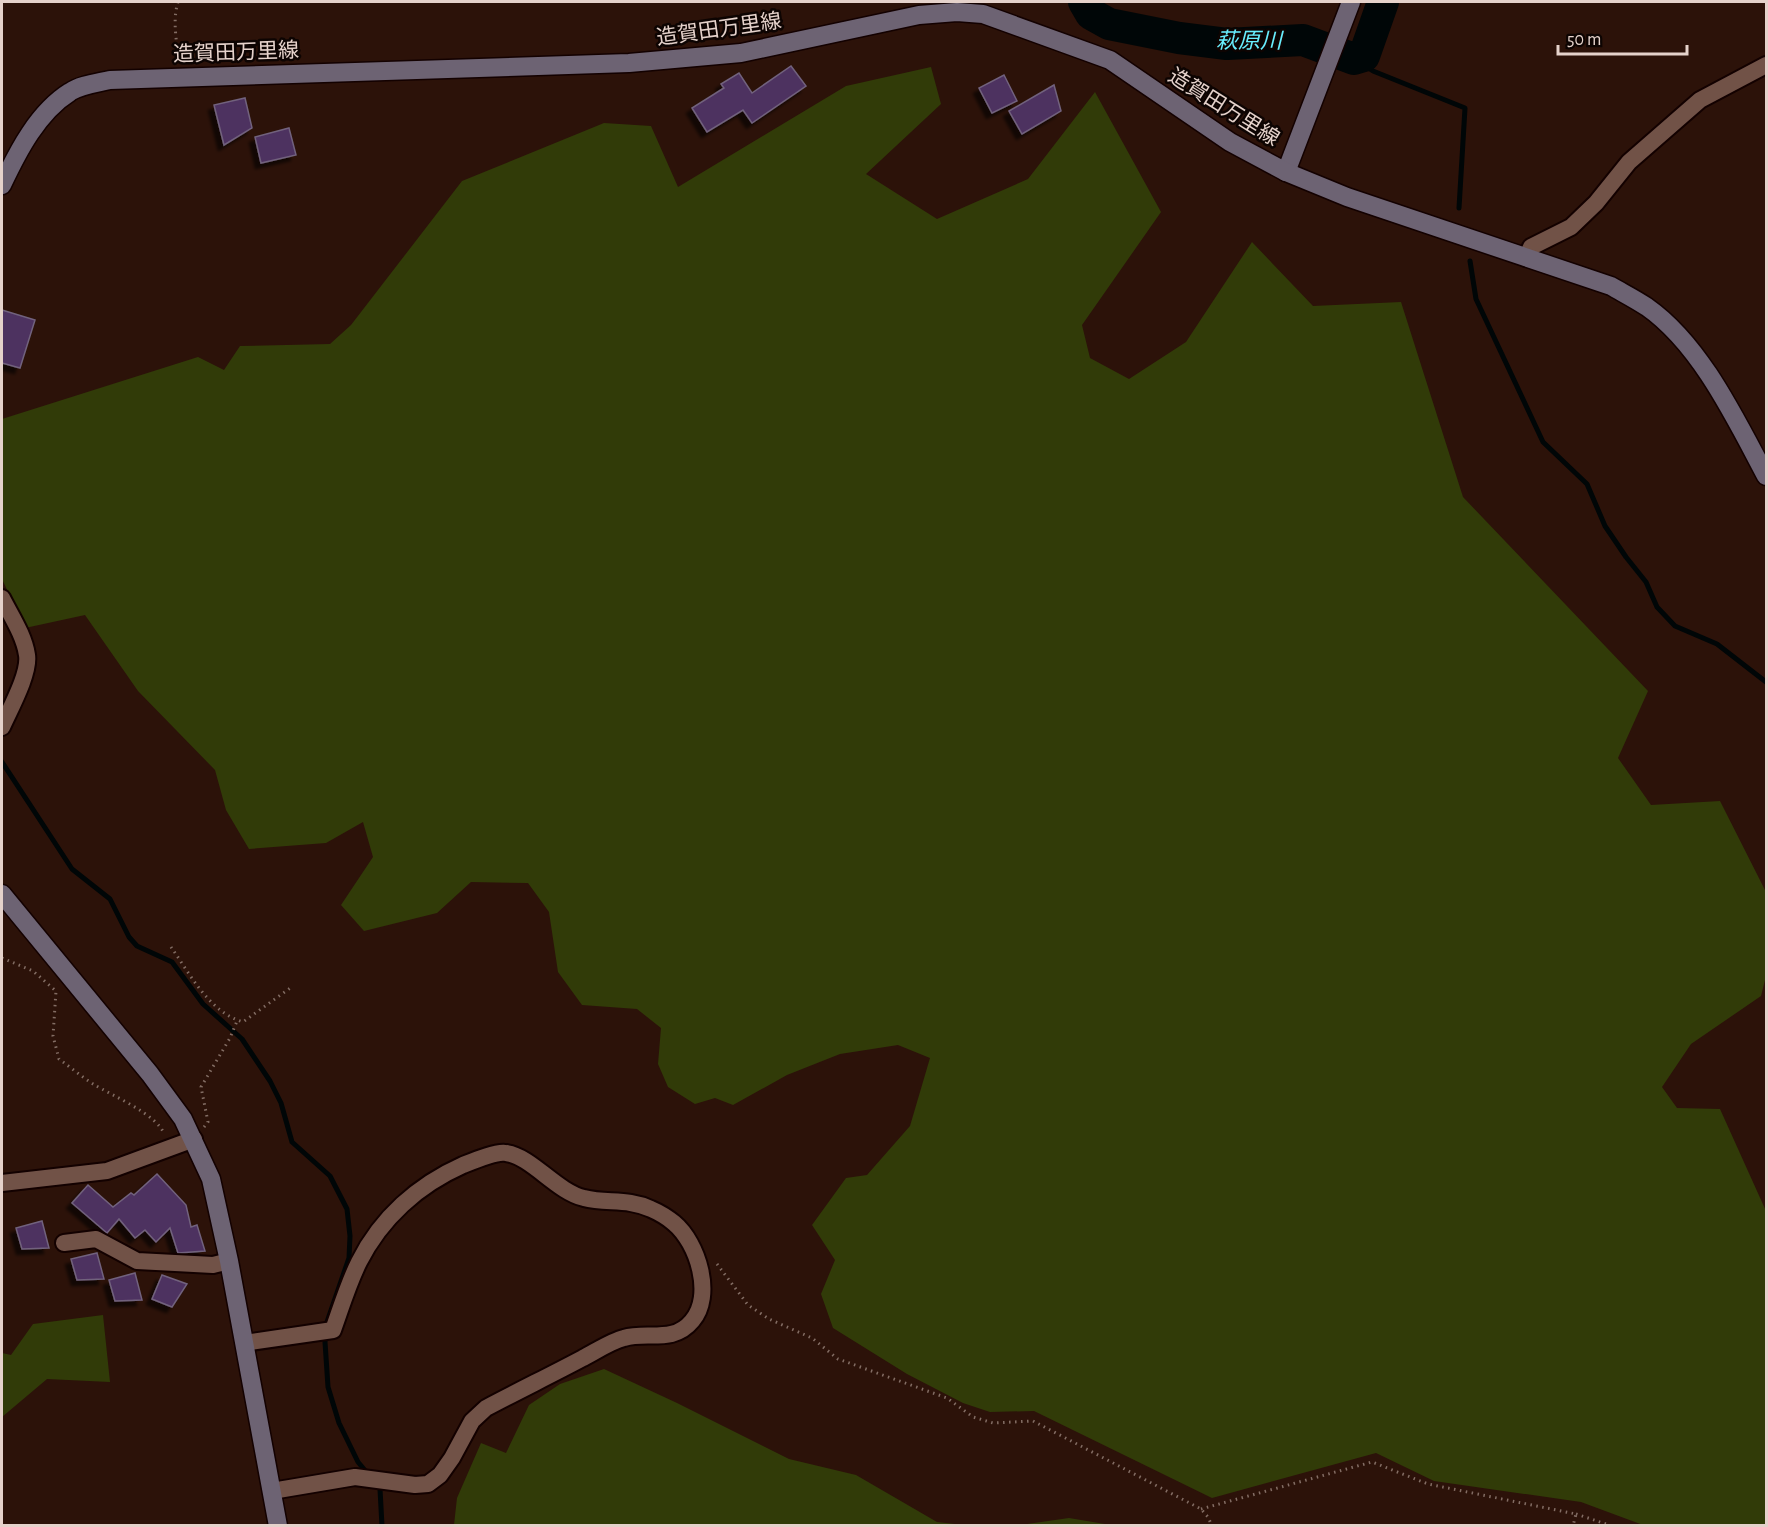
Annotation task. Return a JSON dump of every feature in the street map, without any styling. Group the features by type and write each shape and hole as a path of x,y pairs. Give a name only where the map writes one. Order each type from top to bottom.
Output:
{"main road":[{"path":"1286,172 1351,2"},
{"name":"造賀田万里線","path":"2,184 11,164 45,112 71,90 110,80 629,63 741,53 919,15 957,12 983,14 1110,60 1230,142 1286,172 1347,197 1611,286 1648,308 1683,340 1720,392 1767,476"},
{"path":"2,894 150,1074 183,1119 194,1139 211,1179 229,1261 278,1526"}],"street":[{"path":"1526,258 1531,247 1571,227 1596,203 1629,162 1700,100 1767,64"},
{"path":"2,598 22,638 28,657 22,682 2,727"},
{"path":"2,1184 107,1171 194,1139"},
{"path":"244,1343 333,1330 358,1263 379,1228 417,1192 443,1174 503,1152 515,1155 567,1191 584,1198 628,1201 651,1209 675,1224 689,1241 704,1284 700,1309 692,1322 681,1331 664,1336 624,1338 486,1408 472,1421 440,1475 428,1484 415,1485 355,1477 272,1491"},
{"path":"64,1243 96,1239 137,1261 213,1265 229,1261"}],"path":[{"path":"178,2 176,27 180,76"},
{"path":"171,947 209,1000 237,1021 243,1022 293,986"},
{"path":"2,958 33,971 56,991 53,1036 59,1059 93,1083 139,1109 162,1127 169,1148"},
{"path":"194,1139 208,1122 201,1087 230,1038 237,1021"},
{"path":"699,1265 712,1258 748,1305 769,1319 812,1338 838,1359 947,1398 973,1417 993,1423 1033,1420 1201,1509 1212,1526"},
{"path":"1201,1509 1372,1462 1428,1484 1576,1514 1612,1526"},
{"path":"1573,1526 1576,1514"}],"green space":[{"path":"931,67 941,104 866,174 937,219 1028,179 1095,92 1161,212 1082,325 1090,358 1129,379 1186,342 1252,242 1313,306 1401,302 1463,497 1648,691 1618,758 1651,805 1720,801 1766,892 1766,976 1761,996 1691,1044 1662,1087 1677,1108 1720,1109 1766,1211 1766,1525 1643,1525 1581,1502 1434,1481 1376,1453 1212,1498 1034,1411 990,1412 963,1403 907,1374 833,1328 821,1294 835,1260 812,1225 846,1178 867,1175 910,1126 930,1058 898,1045 840,1054 787,1075 733,1105 715,1098 695,1104 668,1087 658,1064 661,1028 637,1009 582,1005 558,972 549,912 528,883 471,882 437,913 364,931 341,905 373,857 363,822 326,843 249,849 226,810 215,770 138,691 85,615 25,628 2,579 2,419 198,357 224,370 240,346 330,344 351,325 462,181 604,123 651,126 678,187 846,86"},
{"path":"103,1315 110,1382 47,1379 2,1417 2,1353 11,1355 33,1324"},
{"path":"604,1369 789,1459 856,1475 937,1522 964,1525 454,1525 457,1498 481,1443 506,1453 529,1405 560,1384"},
{"path":"1069,1518 1111,1525 1020,1525"}],"building":[{"path":"791,66 806,86 752,123 743,110 707,132 692,108 724,88 721,84 739,73 752,93"},
{"path":"1004,75 1017,101 992,113 979,88"},
{"path":"1054,85 1061,111 1022,134 1009,111"},
{"path":"245,98 252,128 224,145 214,105"},
{"path":"289,128 296,155 261,163 255,137"},
{"path":"2,310 35,320 20,368 2,363"},
{"path":"157,1174 186,1205 191,1227 197,1225 205,1251 178,1253 170,1228 156,1242 145,1230 135,1238 119,1219 107,1233 72,1203 88,1185 113,1207 131,1193 134,1195"},
{"path":"42,1221 49,1248 22,1249 16,1228"},
{"path":"97,1253 104,1279 77,1280 71,1259"},
{"path":"135,1273 142,1300 115,1301 109,1280"},
{"path":"162,1275 187,1284 172,1307 152,1299"}],"waterway":[{"name":"萩原川","path":"1084,2 1091,14 1109,24 1179,38 1227,44 1303,40 1354,59 1364,56 1383,2"},
{"path":"1354,59 1373,71 1465,108 1459,208"},
{"path":"1470,261 1476,299 1543,442 1587,484 1605,526 1646,582 1657,607 1675,626 1717,644 1766,682"},
{"path":"2,762 72,869 110,899 129,937 137,946 172,962 203,1004 242,1039 270,1081 281,1103 292,1142 330,1176 347,1209 350,1236 349,1258 327,1322 325,1342 328,1387 339,1423 358,1462 368,1474"},
{"path":"375,1484 380,1489 382,1526"}]}
